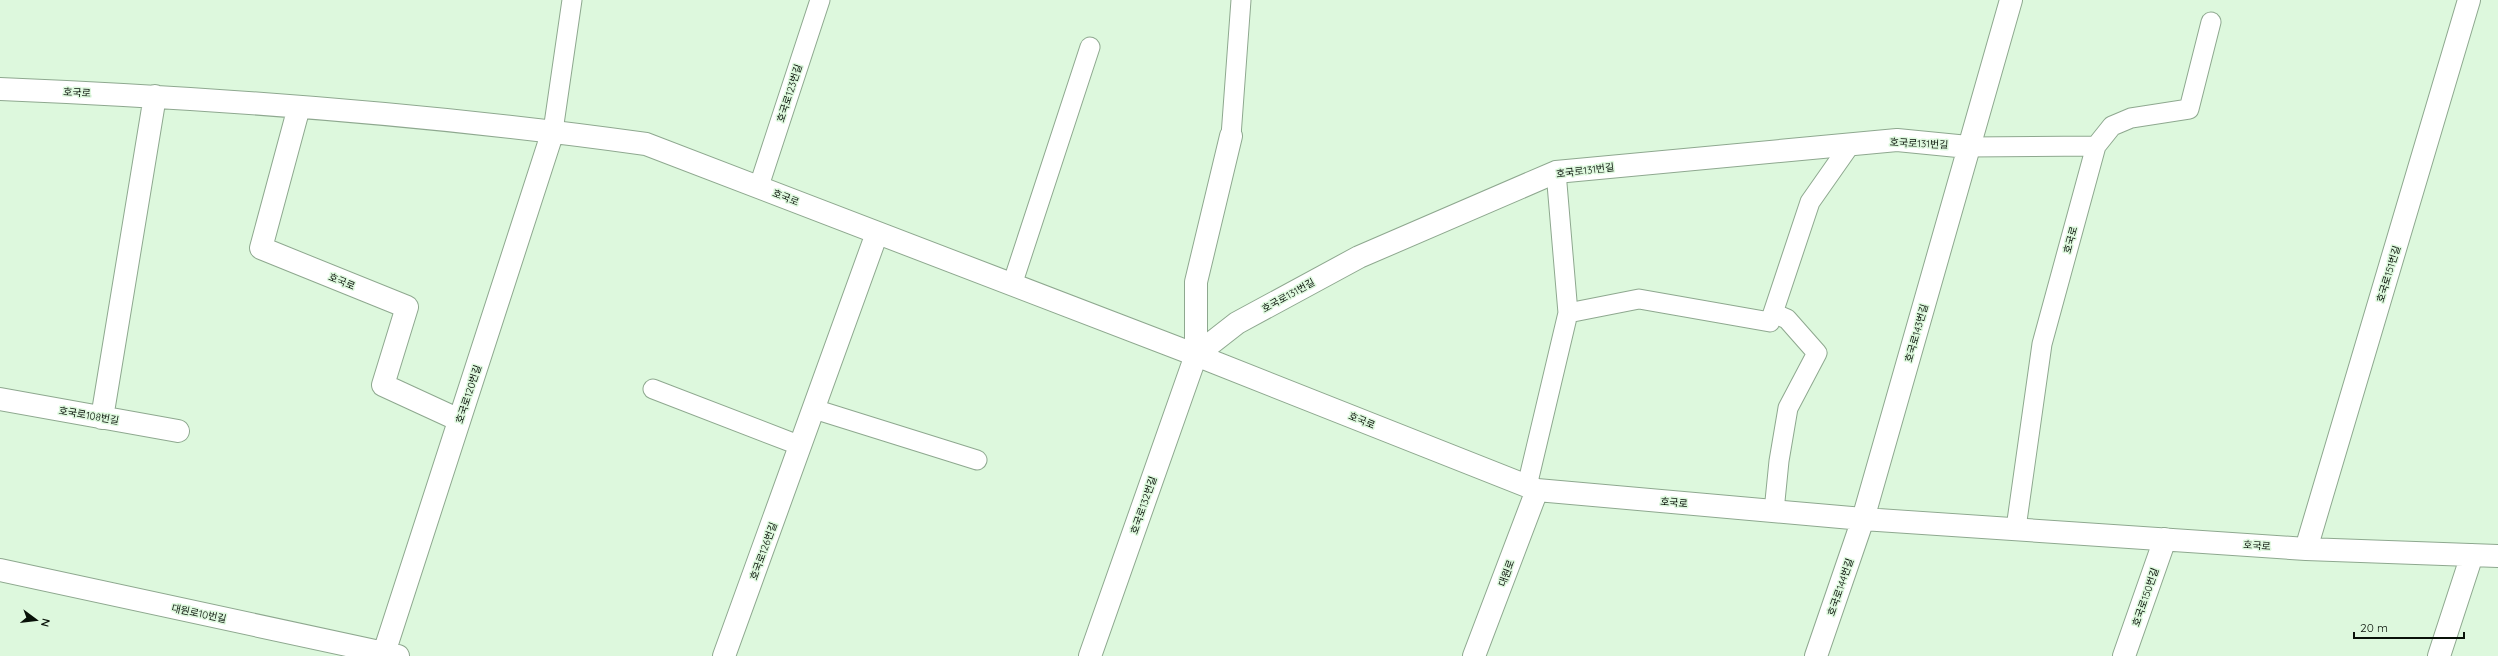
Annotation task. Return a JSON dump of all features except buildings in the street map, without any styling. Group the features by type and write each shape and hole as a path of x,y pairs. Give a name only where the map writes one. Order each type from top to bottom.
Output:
{"street":[{"name":"호국로143번길","path":"1863,519 1968,146 2011,0"},
{"name":"호국로151번길","path":"2306,549 2469,0"},
{"name":"호국로","path":"0,89 155,96 299,107 553,131 646,144 759,186 877,233 1196,355 1532,488 1863,519 2016,528 2306,549 2498,556"},
{"path":"102,418 155,96"},
{"name":"호국로","path":"299,107 261,248 407,307 383,385 459,420"},
{"name":"호국로120번길","path":"388,655 459,420 553,131"},
{"path":"1196,355 1196,282 1231,136"},
{"name":"호국로131번길","path":"1196,355 1237,323 1359,257 1556,172 1896,140 1968,146"},
{"name":"호국로126번길","path":"724,656 877,233"},
{"name":"호국로132번길","path":"1090,656 1196,355"},
{"name":"호국로108번길","path":"0,399 102,418 178,430"},
{"name":"대원로","path":"1474,656 1532,488"},
{"name":"호국로144번길","path":"1816,656 1863,519"},
{"name":"호국로150번길","path":"2124,656 2165,539"},
{"path":"2439,656 2472,555"},
{"name":"대원로10번길","path":"0,570 388,655"}],"lane":[{"path":"553,131 572,0"},
{"name":"호국로123번길","path":"759,186 820,0"},
{"path":"1231,136 1241,0"},
{"name":"호국로","path":"2016,528 2042,344 2096,146 2112,126 2118,123 2131,118 2190,109 2211,22"},
{"path":"1012,285 1090,46"},
{"path":"1568,313 1639,299 1770,322 1810,202 1850,144"},
{"path":"1968,146 2096,146"},
{"path":"1532,488 1568,313 1556,172"},
{"path":"1774,313 1787,319 1817,353 1788,408 1779,461 1774,511"},
{"path":"653,389 801,446"},
{"path":"814,409 977,460"}]}
